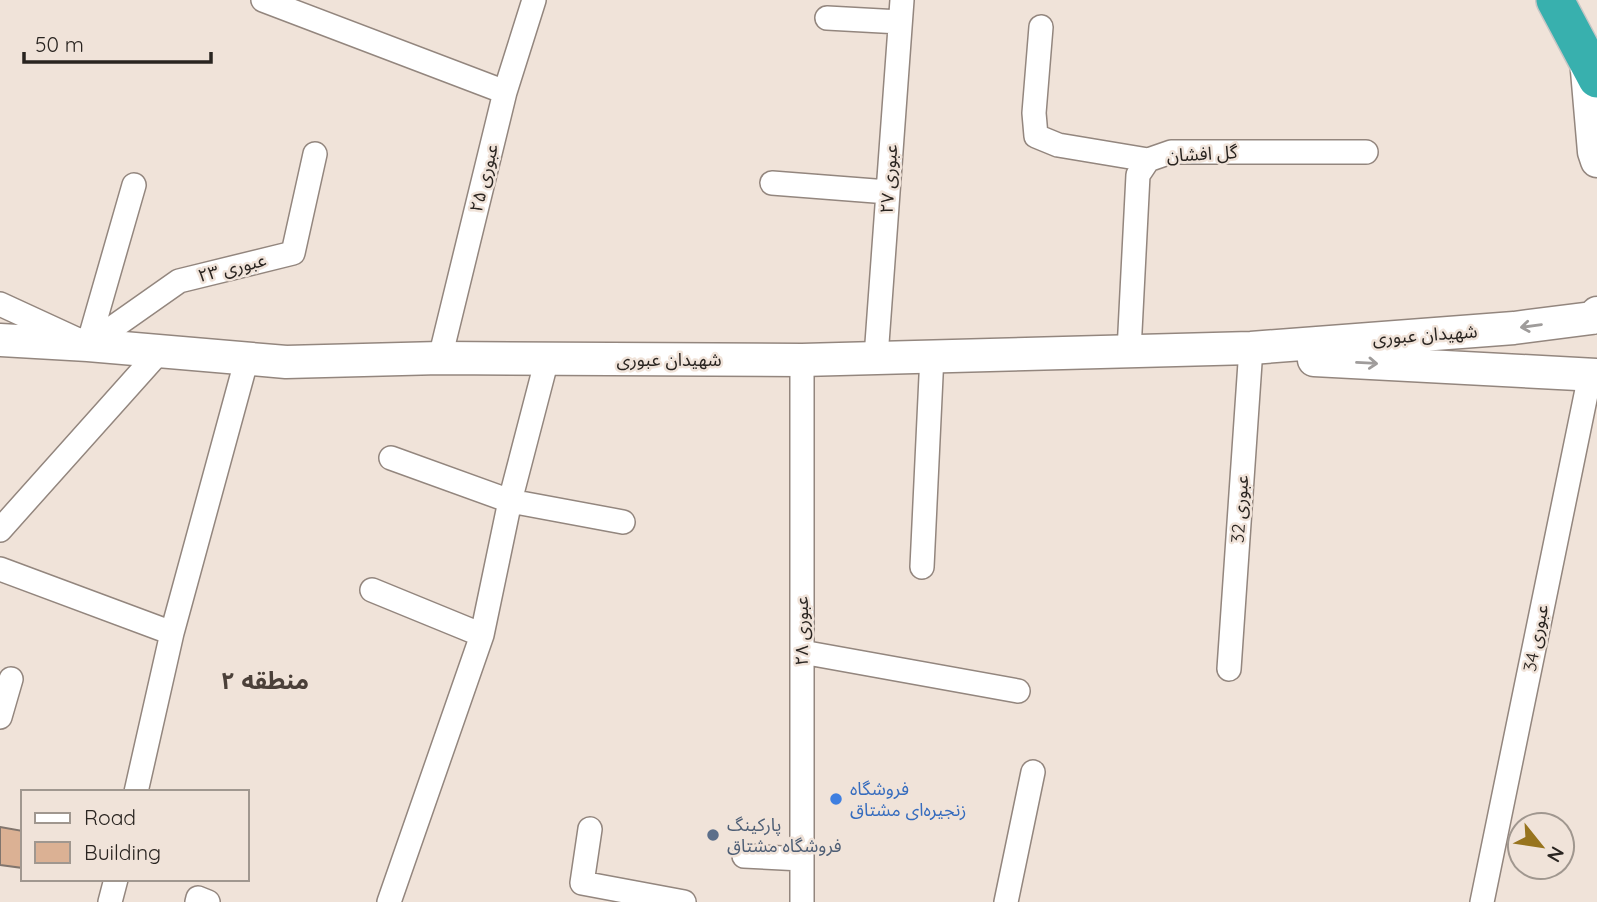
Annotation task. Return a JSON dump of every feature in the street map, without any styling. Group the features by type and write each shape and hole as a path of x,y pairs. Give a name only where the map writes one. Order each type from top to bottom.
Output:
{"highway":[{"path":"1555,0 1594,73"}],"main road":[{"path":"1594,73 1594,152 1597,161"},
{"name":"شهیدان عبوری","path":"0,340 286,362 440,358 802,360 1251,348 1514,328 1592,318 1597,313"},
{"name":"شهیدان عبوری","path":"1251,348 1290,359 1594,375"}],"street":[{"path":"263,0 505,92"},
{"name":"عبوری ۲۵","path":"440,358 505,92 534,0"},
{"path":"827,18 901,11"},
{"name":"عبوری ۲۷","path":"876,357 901,11"},
{"path":"1041,27 1034,113 1036,136 1058,145 1148,160"},
{"name":"گل افشان","path":"1129,351 1138,175 1148,160 1171,152 1366,152"},
{"name":"عبوری ۲۳","path":"88,345 179,281 293,253 315,154"},
{"path":"772,183 888,192"},
{"path":"88,345 134,185"},
{"name":"شهیدان عبوری","path":"0,304 88,345"},
{"name":"عبوری 32","path":"1229,669 1251,348"},
{"path":"0,530 160,351"},
{"path":"922,567 932,355"},
{"path":"136,790 173,633 247,358"},
{"path":"389,902 482,635 510,501 548,359"},
{"name":"عبوری ۲۸","path":"802,360 802,902"},
{"name":"عبوری 34","path":"1482,902 1594,375"},
{"path":"391,458 510,501 623,522"},
{"path":"0,569 173,633"},
{"path":"372,590 482,635"},
{"path":"802,652 1018,691"},
{"path":"0,717 11,679"},
{"path":"1006,902 1033,772"},
{"path":"590,828 582,883 684,902"},
{"path":"744,856 802,859"},
{"path":"110,902 115,881"},
{"path":"197,902 198,898 208,902"}],"building":[{"path":"0,827 21,831 21,868 0,865"}],"place":[{"name":"فروشگاه زنجیره‌ای مشتاق","path":"836,799"},
{"name":"پارکینگ فروشگاه مشتاق","path":"713,835"}],"district":[{"name":"منطقه ۲","path":"265,681"}]}
